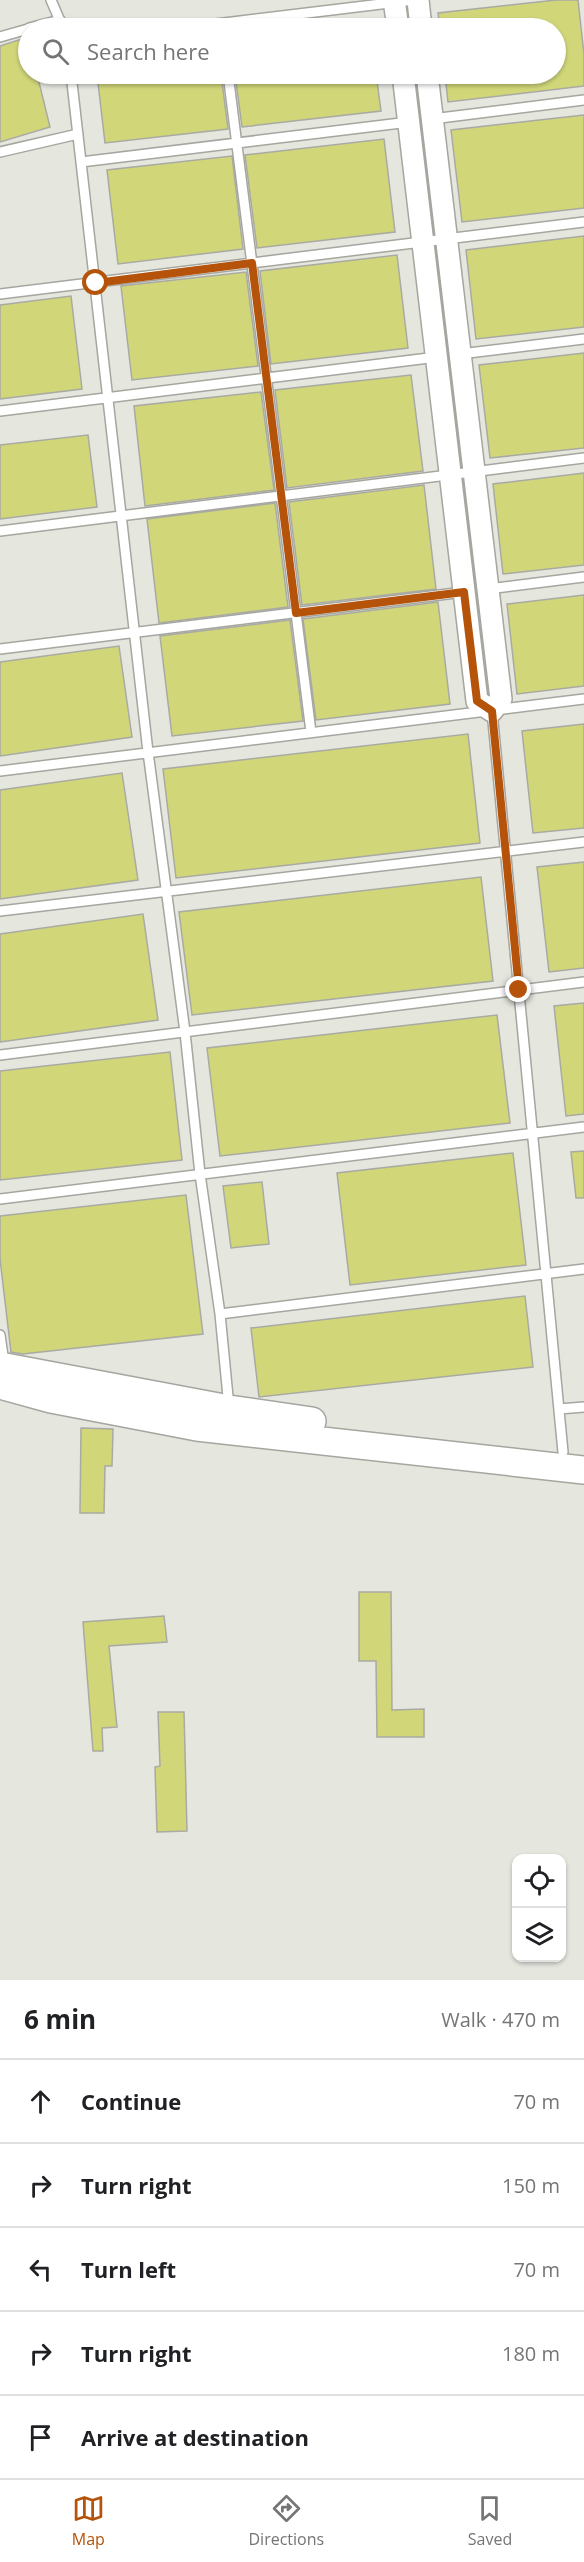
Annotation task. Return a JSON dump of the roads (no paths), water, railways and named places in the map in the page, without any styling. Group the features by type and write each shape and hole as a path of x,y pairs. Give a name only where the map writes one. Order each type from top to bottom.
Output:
{"main road":[{"path":"2,1372 229,1409 574,1453"},
{"path":"2,1372 51,1399 197,1427 584,1470"}],"street":[{"path":"401,18 405,1"},
{"path":"405,1 416,18"},
{"path":"404,84 477,701 492,711 501,699 428,84"}],"lane":[{"path":"51,0 58,18"},
{"path":"281,18 405,1"},
{"path":"0,37 18,32"},
{"path":"72,84 123,515 148,752 167,891 200,1174 220,1314 229,1409"},
{"path":"229,84 311,732"},
{"path":"432,119 584,100"},
{"path":"81,162 409,122"},
{"path":"0,152 78,134"},
{"path":"0,294 584,222"},
{"path":"460,354 584,339"},
{"path":"0,411 437,357"},
{"path":"0,531 584,458"},
{"path":"488,589 584,577"},
{"path":"0,649 464,592"},
{"path":"0,771 584,699"},
{"path":"492,711 559,1409 574,1453"},
{"path":"0,911 584,842"},
{"path":"0,1055 584,982"},
{"path":"0,1199 584,1126"},
{"path":"220,1314 584,1269"},
{"path":"0,1335 2,1372"},
{"path":"559,1409 584,1407"}]}
